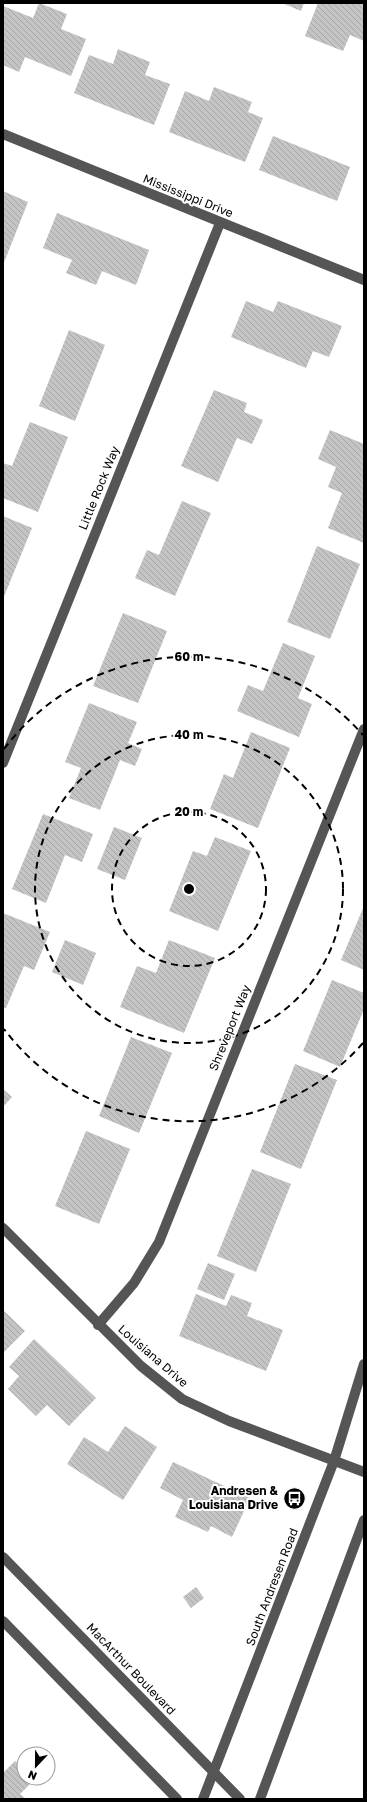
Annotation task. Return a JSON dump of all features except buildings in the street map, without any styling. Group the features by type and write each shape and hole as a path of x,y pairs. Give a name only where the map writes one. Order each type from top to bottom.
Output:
{"street":[{"name":"Mississippi Drive","path":"3,134 364,280"},
{"name":"Little Rock Way","path":"3,763 220,223"},
{"name":"Shreveport Way","path":"98,1325 134,1283 159,1242 364,729"},
{"name":"Louisiana Drive","path":"3,1228 98,1325 141,1366 182,1399 229,1421 364,1472"},
{"name":"South Andresen Road","path":"203,1799 334,1461 364,1364"},
{"path":"260,1799 364,1520"},
{"name":"MacArthur Boulevard","path":"3,1557 240,1799"},
{"path":"3,1621 177,1799"}],"place":[{"name":"Andresen & Louisiana Drive","path":"294,1498"}]}
